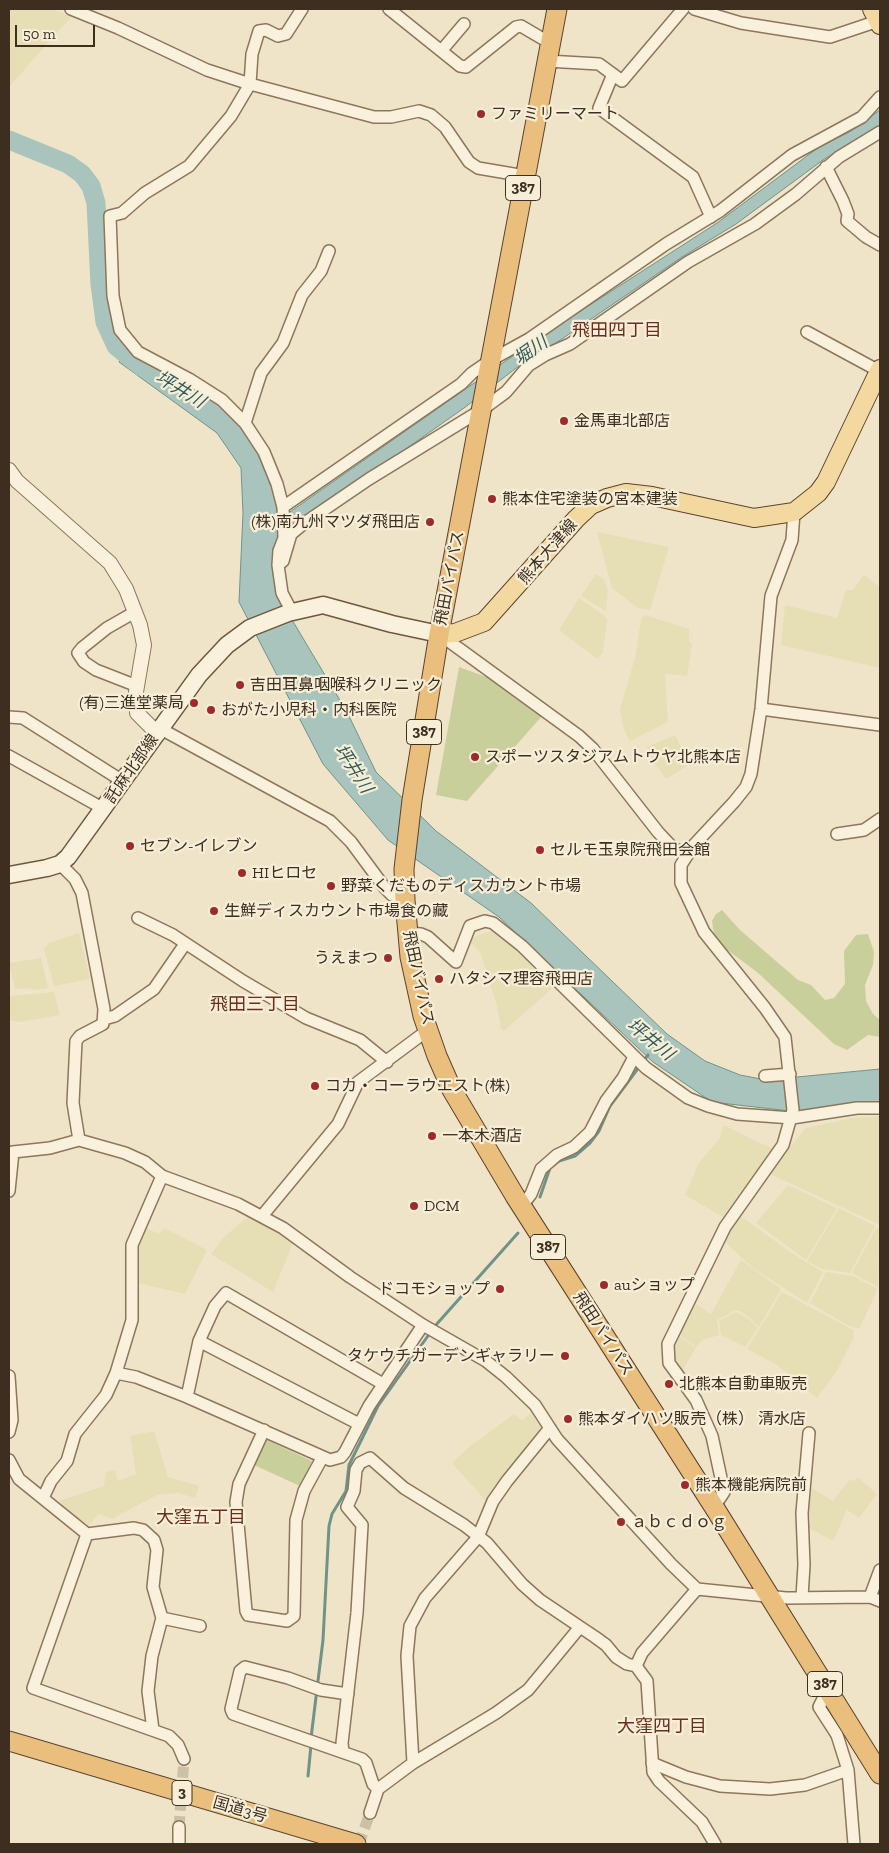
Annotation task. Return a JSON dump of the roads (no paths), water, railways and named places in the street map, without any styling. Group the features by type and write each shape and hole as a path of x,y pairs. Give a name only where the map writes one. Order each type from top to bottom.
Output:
{"highway":[{"name":"飛田バイパス","path":"557,9 440,634 411,805 404,869 405,900 412,965 428,1030 452,1090 522,1206 714,1507 880,1774"},
{"name":"国道3号","path":"9,1741 356,1844"}],"main road":[{"path":"794,512 818,492 826,482 880,370"},
{"name":"熊本大津線","path":"440,634 455,633 484,622 576,519 606,498 626,493 652,496 754,518 794,512"},
{"name":"託麻北部線","path":"60,864 124,782 205,668 227,645 250,628 290,612 323,605 392,624 440,634"},
{"path":"9,875 60,864"}],"street":[{"path":"71,9 207,70 250,84 374,117 419,111 431,115 445,127 461,153 478,168 525,176"},
{"path":"98,20 103,9"},
{"path":"290,612 282,594 278,565 278,551 284,538 283,509 277,484 264,452 245,423 222,400 189,379 138,352 120,330 113,296 110,216 122,213 145,193 189,166 231,116 250,84 252,54 259,31 266,30 278,36 286,34 302,9"},
{"path":"388,9 460,66 466,67 516,27 521,26 550,43"},
{"path":"547,61 600,64 622,80 683,9"},
{"path":"694,9 741,23 830,37 877,18"},
{"path":"442,50 464,24"},
{"path":"613,74 599,108 693,177 711,217"},
{"path":"283,509 462,384 472,373 491,364 666,244 711,217 792,155 862,117 880,97"},
{"path":"278,565 283,561 292,534 304,524 369,479 506,392 529,366 545,355 570,344 688,262 754,224 796,194 826,167 880,132"},
{"path":"826,167 848,214 847,222 866,237 880,244"},
{"path":"245,423 261,373 283,342 302,295 321,271 329,251"},
{"path":"807,332 880,370"},
{"path":"9,470 17,481 110,563 126,589 135,612 144,645 137,686 138,713 159,731 330,821 352,842 385,888 392,895 405,900"},
{"path":"714,1507 724,1492 712,1436 696,1400 669,1363 668,1344 726,1227 783,1145 793,1114 785,1037 765,1008 704,932 680,884 681,865 687,854 746,787 751,774 761,709 771,596 792,540 794,512"},
{"path":"135,612 107,628 78,653 84,662 96,670 137,686"},
{"path":"440,634 579,736 593,749 658,832 673,848 687,854"},
{"path":"761,709 880,725"},
{"path":"9,717 23,718 124,782"},
{"path":"9,756 42,777 80,794 104,809"},
{"path":"837,834 864,830 880,819"},
{"path":"60,864 75,879 82,893 104,1019 103,1024 80,1036 76,1041 72,1102 79,1140"},
{"path":"138,918 173,934 185,944 263,994 306,1018 360,1040 387,1062"},
{"path":"408,933 422,934 428,937 456,962 470,926 484,921 493,923 522,946 634,1057 662,1081 688,1098 708,1106 737,1114 793,1114 857,1108 880,1108"},
{"path":"104,1019 115,1016 154,989 185,944"},
{"path":"262,1216 338,1124 358,1082 375,1067 387,1062 428,1030"},
{"path":"522,1206 531,1194 541,1169 550,1159 578,1144 590,1132 602,1107 623,1078 634,1057"},
{"path":"766,1076 790,1077"},
{"path":"9,1191 14,1152 50,1148 79,1140 125,1153 145,1162 162,1176 210,1193 262,1216 283,1228 350,1277 422,1325 470,1351 506,1377 535,1405 550,1428 592,1477 671,1564 697,1589 770,1596 875,1599 880,1570"},
{"path":"43,1498 51,1481 66,1461 75,1434 106,1395 116,1373 132,1320 132,1245 162,1176"},
{"path":"187,1397 199,1342 215,1306 226,1293 383,1384"},
{"path":"343,1752 342,1742 357,1613 362,1525 347,1507 354,1491 352,1458 359,1424 422,1325"},
{"path":"199,1342 359,1424"},
{"path":"116,1373 136,1377 187,1397 264,1430 322,1458 370,1458 404,1488 464,1525 493,1549 522,1584 540,1600 606,1645 616,1657 627,1664 636,1666 647,1681 653,1772 659,1781 702,1822 715,1844"},
{"path":"9,1376 12,1420 9,1432"},
{"path":"413,1763 407,1656 410,1626 425,1598 478,1537 493,1502 532,1448 550,1428"},
{"path":"264,1430 239,1484 236,1502 246,1612 248,1614 287,1621 294,1616 296,1520 304,1491 322,1458"},
{"path":"802,1597 804,1565 802,1512 809,1433"},
{"path":"9,1460 19,1478 87,1534 134,1528 142,1530 154,1540 157,1550 153,1587 162,1618 152,1656 148,1691 153,1730"},
{"path":"87,1534 33,1688 169,1736 178,1745 184,1759"},
{"path":"636,1666 642,1653 697,1589"},
{"path":"162,1618 200,1626"},
{"path":"370,1812 378,1789 413,1763 496,1713 528,1690 580,1627"},
{"path":"348,1694 316,1688 245,1668 240,1671 232,1709 233,1714 343,1752 366,1763 373,1784 378,1789"},
{"path":"828,1690 819,1706 837,1736 848,1770 854,1844"},
{"path":"652,1763 686,1777 720,1786 770,1788 804,1786 848,1770"},
{"path":"179,1826 179,1844"}],"water":[{"name":"堀川","path":"880,110 880,125 823,160 736,224 682,257 556,343 528,359 464,408 326,505 277,542 273,548 279,598 347,712 376,772 436,831 531,903 667,1034 705,1061 740,1075 766,1080 880,1069 880,1103 798,1112 712,1102 653,1062 499,917 388,840 323,764 239,602 243,513 241,468 217,433 119,362 126,348 168,376 188,384 215,401 242,427 254,444 270,478 278,513 287,514 537,339 717,223 819,147 851,131"}],"waterway":[{"name":"坪井川","path":"9,140 68,164 82,174 91,186 96,203 100,284 105,322 116,346 142,367"},
{"path":"540,1197 550,1168 559,1161 575,1156 590,1143 599,1131 610,1106 648,1055"},
{"path":"311,1738 323,1640 329,1526 332,1514 346,1491 349,1465 378,1406 435,1326 518,1233"},
{"path":"308,1776 311,1745"}],"tunnel":[{"path":"179,1827 184,1759"},
{"path":"359,1844 370,1813"}],"place":[{"name":"ファミリーマート","path":"481,114"},
{"name":"金馬車北部店","path":"564,421"},
{"name":"熊本住宅塗装の宮本建装","path":"492,499"},
{"name":"(株)南九州マツダ飛田店","path":"430,522"},
{"name":"吉田耳鼻咽喉科クリニック","path":"240,685"},
{"name":"(有)三進堂薬局","path":"194,703"},
{"name":"おがた小児科・内科医院","path":"211,710"},
{"name":"スポーツスタジアムトウヤ北熊本店","path":"475,757"},
{"name":"セブン-イレブン","path":"130,846"},
{"name":"セルモ玉泉院飛田会館","path":"540,850"},
{"name":"HIヒロセ","path":"242,873"},
{"name":"野菜くだものディスカウント市場","path":"331,886"},
{"name":"生鮮ディスカウント市場食の藏","path":"214,911"},
{"name":"うえまつ","path":"388,958"},
{"name":"ハタシマ理容飛田店","path":"439,979"},
{"name":"コカ・コーラウエスト(株)","path":"315,1086"},
{"name":"一本木酒店","path":"432,1136"},
{"name":"DCM","path":"414,1206"},
{"name":"auショップ","path":"604,1285"},
{"name":"ドコモショップ","path":"500,1289"},
{"name":"タケウチガーデンギャラリー","path":"565,1356"},
{"name":"北熊本自動車販売","path":"669,1384"},
{"name":"熊本ダイハツ販売（株） 清水店","path":"568,1419"},
{"name":"熊本機能病院前","path":"685,1485"},
{"name":"ａｂｃｄｏｇ","path":"621,1522"}],"district":[{"name":"飛田四丁目","path":"617,331"},
{"name":"飛田三丁目","path":"255,1005"},
{"name":"大窪五丁目","path":"201,1518"},
{"name":"大窪四丁目","path":"662,1727"}]}
